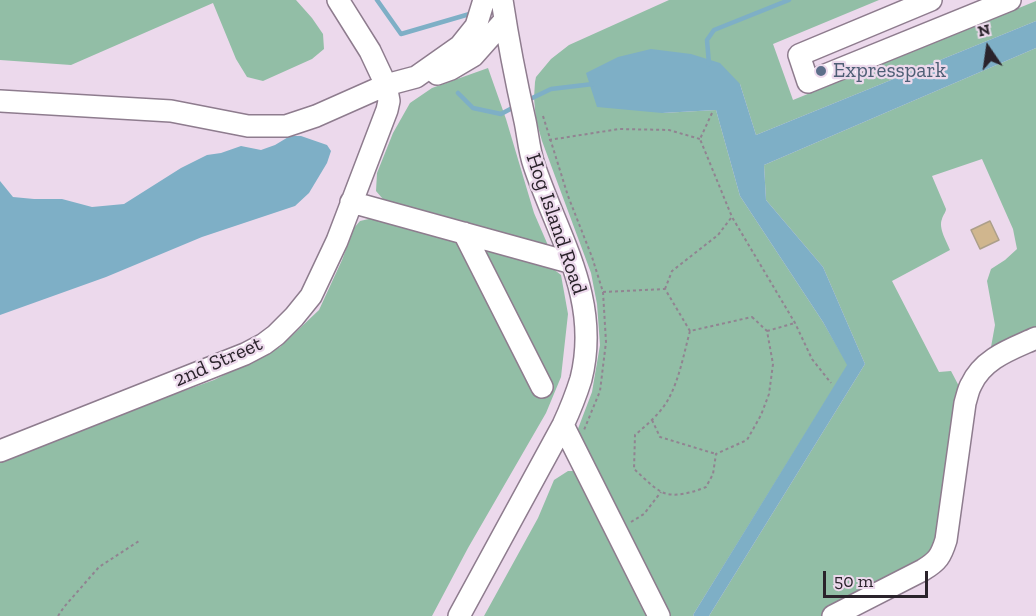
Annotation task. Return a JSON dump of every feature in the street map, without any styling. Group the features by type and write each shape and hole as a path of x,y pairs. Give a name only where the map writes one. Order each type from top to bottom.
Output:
{"street":[{"path":"338,0 370,51 386,85"},
{"path":"0,101 171,111 248,126 286,126 316,116 386,85 416,77 460,46 476,26 484,0"},
{"path":"931,0 799,55 808,82 1010,0"},
{"path":"416,77 423,78 451,69 473,56 504,10"},
{"name":"Hog Island Road","path":"459,616 563,425 576,394 584,364 586,318 584,303 572,263 533,163 504,10"},
{"name":"2nd Street","path":"0,451 244,354 276,335 311,296 337,241 387,110 389,101 386,85"},
{"path":"351,202 572,263"},
{"path":"464,233 542,387"},
{"path":"833,616 923,570 936,562 942,554 965,403 971,384 982,369 997,356 1036,339"},
{"path":"563,425 659,616"}],"path":[{"path":"712,112 700,139 732,218 795,322 812,358 831,383"},
{"path":"549,140 619,129 669,130 700,139"},
{"path":"665,289 672,271 718,235 732,218"},
{"path":"603,292 665,289"},
{"path":"665,289 690,332 669,398 652,420 635,435 634,469 661,492 671,494 696,491 706,487 712,474 716,454"},
{"path":"652,420 660,437 716,454 747,440 761,415 769,394 773,364 766,331 752,317 690,332"},
{"path":"766,331 795,322"},
{"path":"616,531 644,514 661,492"},
{"path":"58,616 99,567 139,541"}],"green space":[{"path":"0,0 296,0 323,34 324,49 312,59 263,81 247,77 236,59 213,3 71,65 0,60"},
{"path":"669,0 879,0 773,44 793,100 1036,1 1036,21 756,135 740,84 662,113 716,110 740,196 823,322 848,365 694,616 665,616 576,434 592,392 600,345 597,304 591,273 542,141 536,120 534,98 536,77 551,59 569,45"},
{"path":"1036,48 1036,332 999,350 991,347 995,325 987,281 991,269 1017,249 1013,229 982,159 932,176 946,209 941,227 950,250 892,281 939,372 951,371 961,390 937,546 931,558 826,616 709,616 865,364 823,267 766,200 764,165"},
{"path":"488,68 534,213 550,250 388,205 376,191 377,173 393,133 410,103 432,88"},
{"path":"373,218 547,264 561,275 568,314 561,377 546,413 468,548 432,616 0,616 0,463 21,452 214,380 280,347 319,310 354,228 360,221"},
{"path":"568,471 577,471 652,616 484,616 538,518 554,480"}],"water":[{"path":"1036,21 1036,48 764,165 766,200 823,267 865,364 709,616 694,616 847,365 823,322 740,196 716,110 662,113 597,107 586,73 618,57 651,49 691,54 720,63 740,84 756,135"},
{"path":"290,136 301,136 327,145 331,151 327,163 309,193 295,206 202,237 106,277 0,315 0,181 13,197 62,199 92,207 124,204 181,168 207,155 241,146 261,150"}],"building":[{"path":"990,221 999,240 980,249 971,230"}],"waterway":[{"path":"377,0 401,34 473,13"},
{"path":"709,64 707,40 714,30 789,0"},
{"path":"526,101 551,89 593,84"},
{"path":"458,93 473,108 501,114 516,106"}],"place":[{"name":"Expresspark","path":"821,71"}]}
